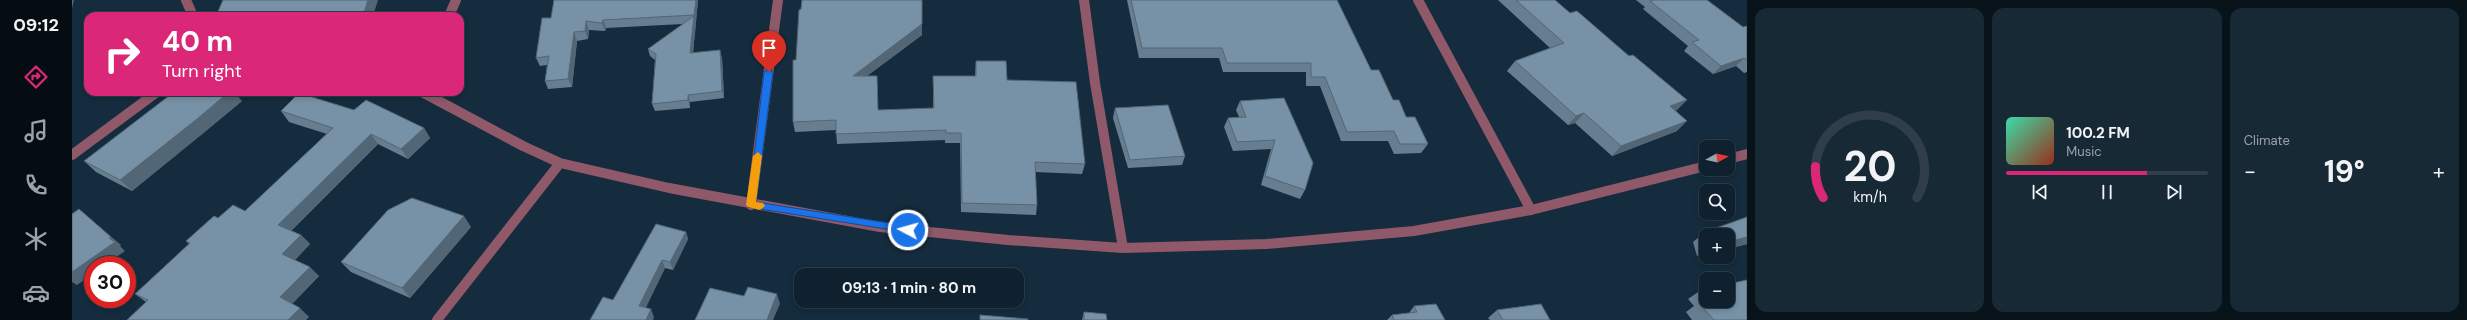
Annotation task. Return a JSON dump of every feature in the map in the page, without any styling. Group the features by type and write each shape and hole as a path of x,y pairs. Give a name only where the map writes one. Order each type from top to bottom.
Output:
{"street":[{"path":"186,0 191,12"},
{"path":"451,12 456,0"},
{"path":"751,205 778,0"},
{"path":"1084,0 1123,248"},
{"path":"1418,0 1531,210"},
{"path":"72,155 152,96"},
{"path":"429,96 523,146 560,163 751,205 880,227 1008,240 1123,248 1266,244 1414,232 1531,210 1676,176 1699,168"},
{"path":"1735,158 1747,154"},
{"path":"437,320 560,163"}],"building":[{"path":"223,0 368,0 364,12 218,12"},
{"path":"554,0 696,0 694,15 603,20 602,23 586,21 585,31 574,32 568,79 545,81 549,56 536,58 542,18 551,18"},
{"path":"802,0 922,0 922,24 853,76 877,76 878,110 934,108 933,76 976,76 976,61 1006,61 1007,80 1076,82 1085,164 1035,162 1037,205 962,203 961,133 946,133 946,130 836,134 836,120 793,122 793,60 796,60 799,10 801,9"},
{"path":"1131,0 1337,0 1371,70 1379,70 1393,100 1399,100 1406,117 1415,117 1428,144 1400,144 1394,131 1347,132 1325,77 1311,77 1311,63 1227,63 1222,48 1142,48"},
{"path":"1516,0 1555,0 1570,13 1577,11 1629,56 1633,55 1687,100 1670,106 1687,121 1621,146 1584,113 1576,116 1515,61 1564,43"},
{"path":"1707,0 1743,27 1747,26 1747,60 1744,58 1721,66 1692,42 1699,40 1650,1"},
{"path":"694,16 690,53 720,50 722,91 688,95 688,100 652,104 656,54 648,49"},
{"path":"169,96 224,96 120,180 84,161"},
{"path":"296,96 309,96 354,110 366,100 424,128 401,149 371,134 278,225 301,235 282,254 310,267 280,297 300,308 288,320 127,320 148,300 136,294 136,293 190,243 186,241 214,216 218,218 233,205 245,211 333,128 281,111"},
{"path":"1284,98 1313,163 1305,190 1265,176 1275,140 1237,142 1228,118 1246,117 1240,101"},
{"path":"1168,105 1185,156 1130,160 1115,108"},
{"path":"412,198 464,216 402,288 341,262 388,210"},
{"path":"79,209 115,242 95,256 84,256 84,264 72,272 72,214"},
{"path":"1747,217 1747,237 1735,240 1735,228 1716,228"},
{"path":"656,224 686,232 670,262 662,260 639,306 651,309 646,320 590,320 603,297 613,300"},
{"path":"1747,280 1747,320 1714,320 1703,308 1735,308 1735,283"},
{"path":"748,287 777,294 767,320 695,320 710,288 744,296"},
{"path":"1436,304 1445,320 1394,320 1392,315 1417,312 1414,306"},
{"path":"1541,304 1550,320 1503,320 1497,310"},
{"path":"1084,312 1106,314 1107,320 1084,320"},
{"path":"980,315 1028,319 1028,320 980,320"}],"slow traffic":[{"path":"758,156 751,205 760,206"}],"route":[{"path":"769,72 751,205 880,227 908,230"}]}
